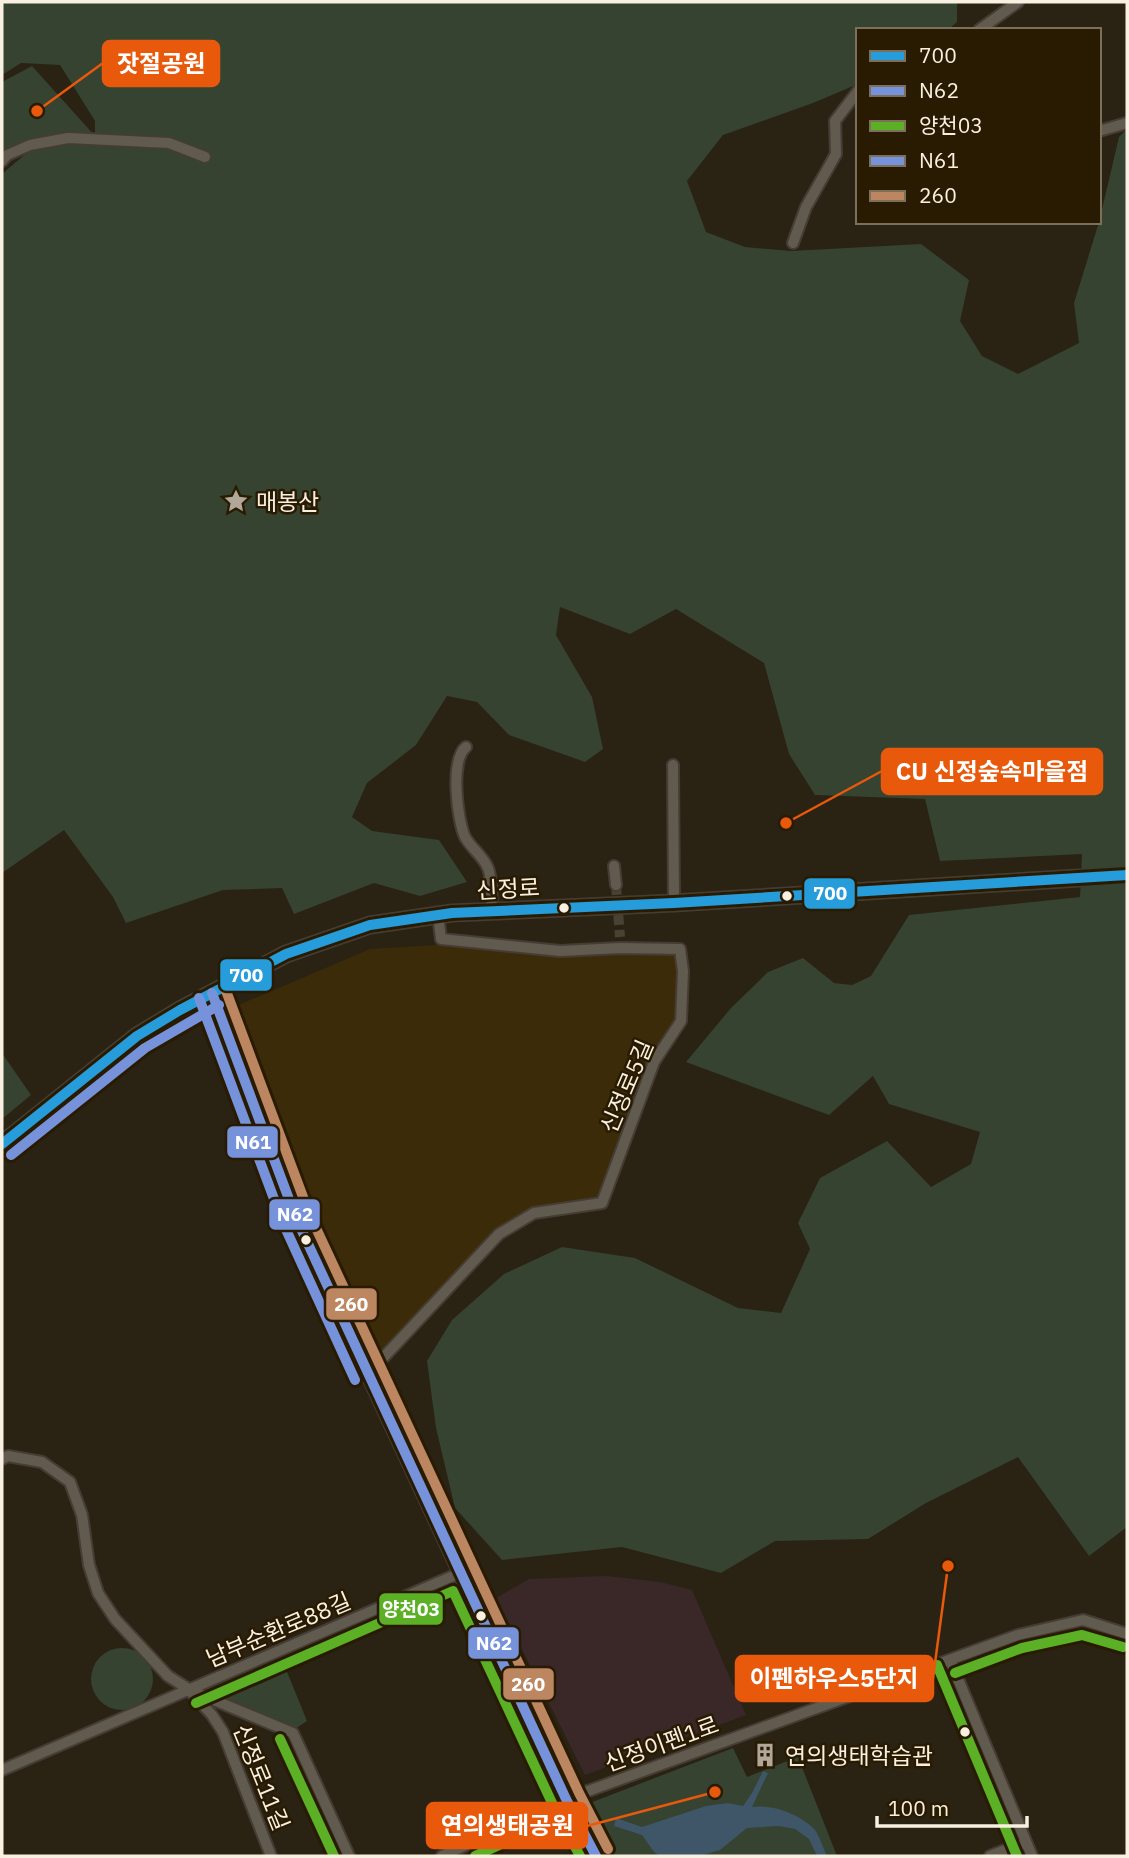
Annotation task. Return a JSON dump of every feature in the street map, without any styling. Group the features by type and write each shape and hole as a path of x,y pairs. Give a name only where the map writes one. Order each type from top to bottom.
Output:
{"main road":[{"name":"신정로","path":"2,1144 137,1036 286,954 370,925 438,915 1079,878"}],"street":[{"path":"982,28 1018,2"},
{"path":"793,243 806,207 836,155 835,121 856,94"},
{"path":"1101,130 1127,122"},
{"path":"2,161 7,155 30,145 68,138 169,143 205,157"},
{"path":"466,747 460,751 456,762 462,828 467,841 489,869 492,912"},
{"path":"673,765 674,903"},
{"path":"614,866 616,886"},
{"name":"신정로5길","path":"368,1374 499,1234 534,1213 602,1203 654,1062 681,1021 683,998 680,949 620,943 560,951 441,939 438,915"},
{"path":"212,993 296,1218 566,1799 596,1856"},
{"path":"2,1459 8,1456 42,1462 70,1482 82,1515 89,1565 98,1593 114,1619 168,1676 190,1690"},
{"name":"남부순환로88길","path":"2,1770 460,1573"},
{"name":"신정이펜1로","path":"442,1856 566,1799 1018,1635 1083,1620 1127,1634"},
{"path":"950,1660 1032,1856"},
{"name":"신정로11길","path":"190,1690 223,1732 271,1856"},
{"name":"신정로11길","path":"190,1690 293,1733 349,1856"},
{"path":"990,1856 1026,1842"}],"shaded area":[{"path":"469,943 560,951 680,949 681,1021 654,1062 602,1203 534,1213 499,1234 368,1374 314,1213 234,1007 370,949"},
{"path":"607,1576 660,1582 692,1590 746,1715 585,1775 496,1598 529,1579"}],"green space":[{"path":"2,2 957,2 957,22 950,28 856,28 856,85 723,135 687,181 706,232 745,247 791,251 921,244 969,280 960,321 982,356 1018,374 1079,343 1074,303 1098,224 1101,224 1101,214 1119,137 1127,129 1127,1527 1089,1556 1018,1457 926,1503 868,1539 775,1541 721,1573 622,1547 502,1560 455,1508 436,1428 427,1361 452,1320 504,1274 562,1247 635,1258 738,1308 781,1313 810,1249 798,1223 820,1178 887,1141 931,1187 971,1164 980,1132 889,1104 873,1076 829,1115 686,1062 731,1008 768,972 803,958 834,983 852,985 871,976 909,915 1080,897 1082,854 940,861 925,799 815,795 789,754 764,663 676,609 630,634 560,607 556,635 592,697 603,749 585,762 509,735 477,702 447,696 416,745 367,783 352,817 372,831 439,840 467,882 420,896 374,883 294,914 282,888 223,890 126,923 113,897 64,830 2,873 2,174 29,151 81,141 42,144 2,157 2,82 32,66 95,136 95,121 60,65 21,63 2,75"},
{"path":"2,1053 31,1095 2,1119"},
{"path":"122,1648 144,1657 153,1679 144,1701 122,1710 100,1701 91,1679 100,1657"},
{"path":"281,1657 307,1721 295,1729 204,1689"},
{"path":"733,1748 747,1777 798,1757 837,1856 612,1856 582,1806"}],"water":[{"path":"763,1771 768,1773 752,1807 777,1809 802,1819 815,1830 827,1856 817,1856 809,1839 795,1829 779,1826 747,1828 720,1850 700,1856 660,1856 642,1835 614,1826 616,1818 642,1827 706,1806 728,1803 743,1806"}],"tunnel":[{"path":"1079,878 1127,875"},
{"path":"616,885 620,937"}],"transit line":[{"name":"700","path":"2,1144 137,1036 180,1010 286,954 370,925 452,913 674,903 1127,875"},
{"name":"260","path":"225,988 309,1213 579,1793 608,1849"},
{"name":"N62","path":"212,993 296,1218 566,1799 596,1856"},
{"name":"N61","path":"199,998 283,1223 355,1380"},
{"name":"N61","path":"11,1155 145,1048 219,1005"},
{"name":"양천03","path":"196,1703 453,1591 553,1805 580,1856"},
{"name":"양천03","path":"955,1673 1022,1648 1082,1635 1123,1647"},
{"name":"양천03","path":"937,1665 1017,1856"},
{"name":"양천03","path":"280,1739 334,1856"},
{"name":"양천03","path":"475,1856 572,1812"}],"place":[{"name":"잣절공원","path":"37,111"},
{"name":"매봉산","path":"236,501"},
{"name":"CU 신정숲속마을점","path":"786,823"},
{"name":"이펜하우스5단지","path":"948,1566"},
{"name":"연의생태학습관","path":"765,1755"},
{"name":"연의생태공원","path":"715,1792"}]}
